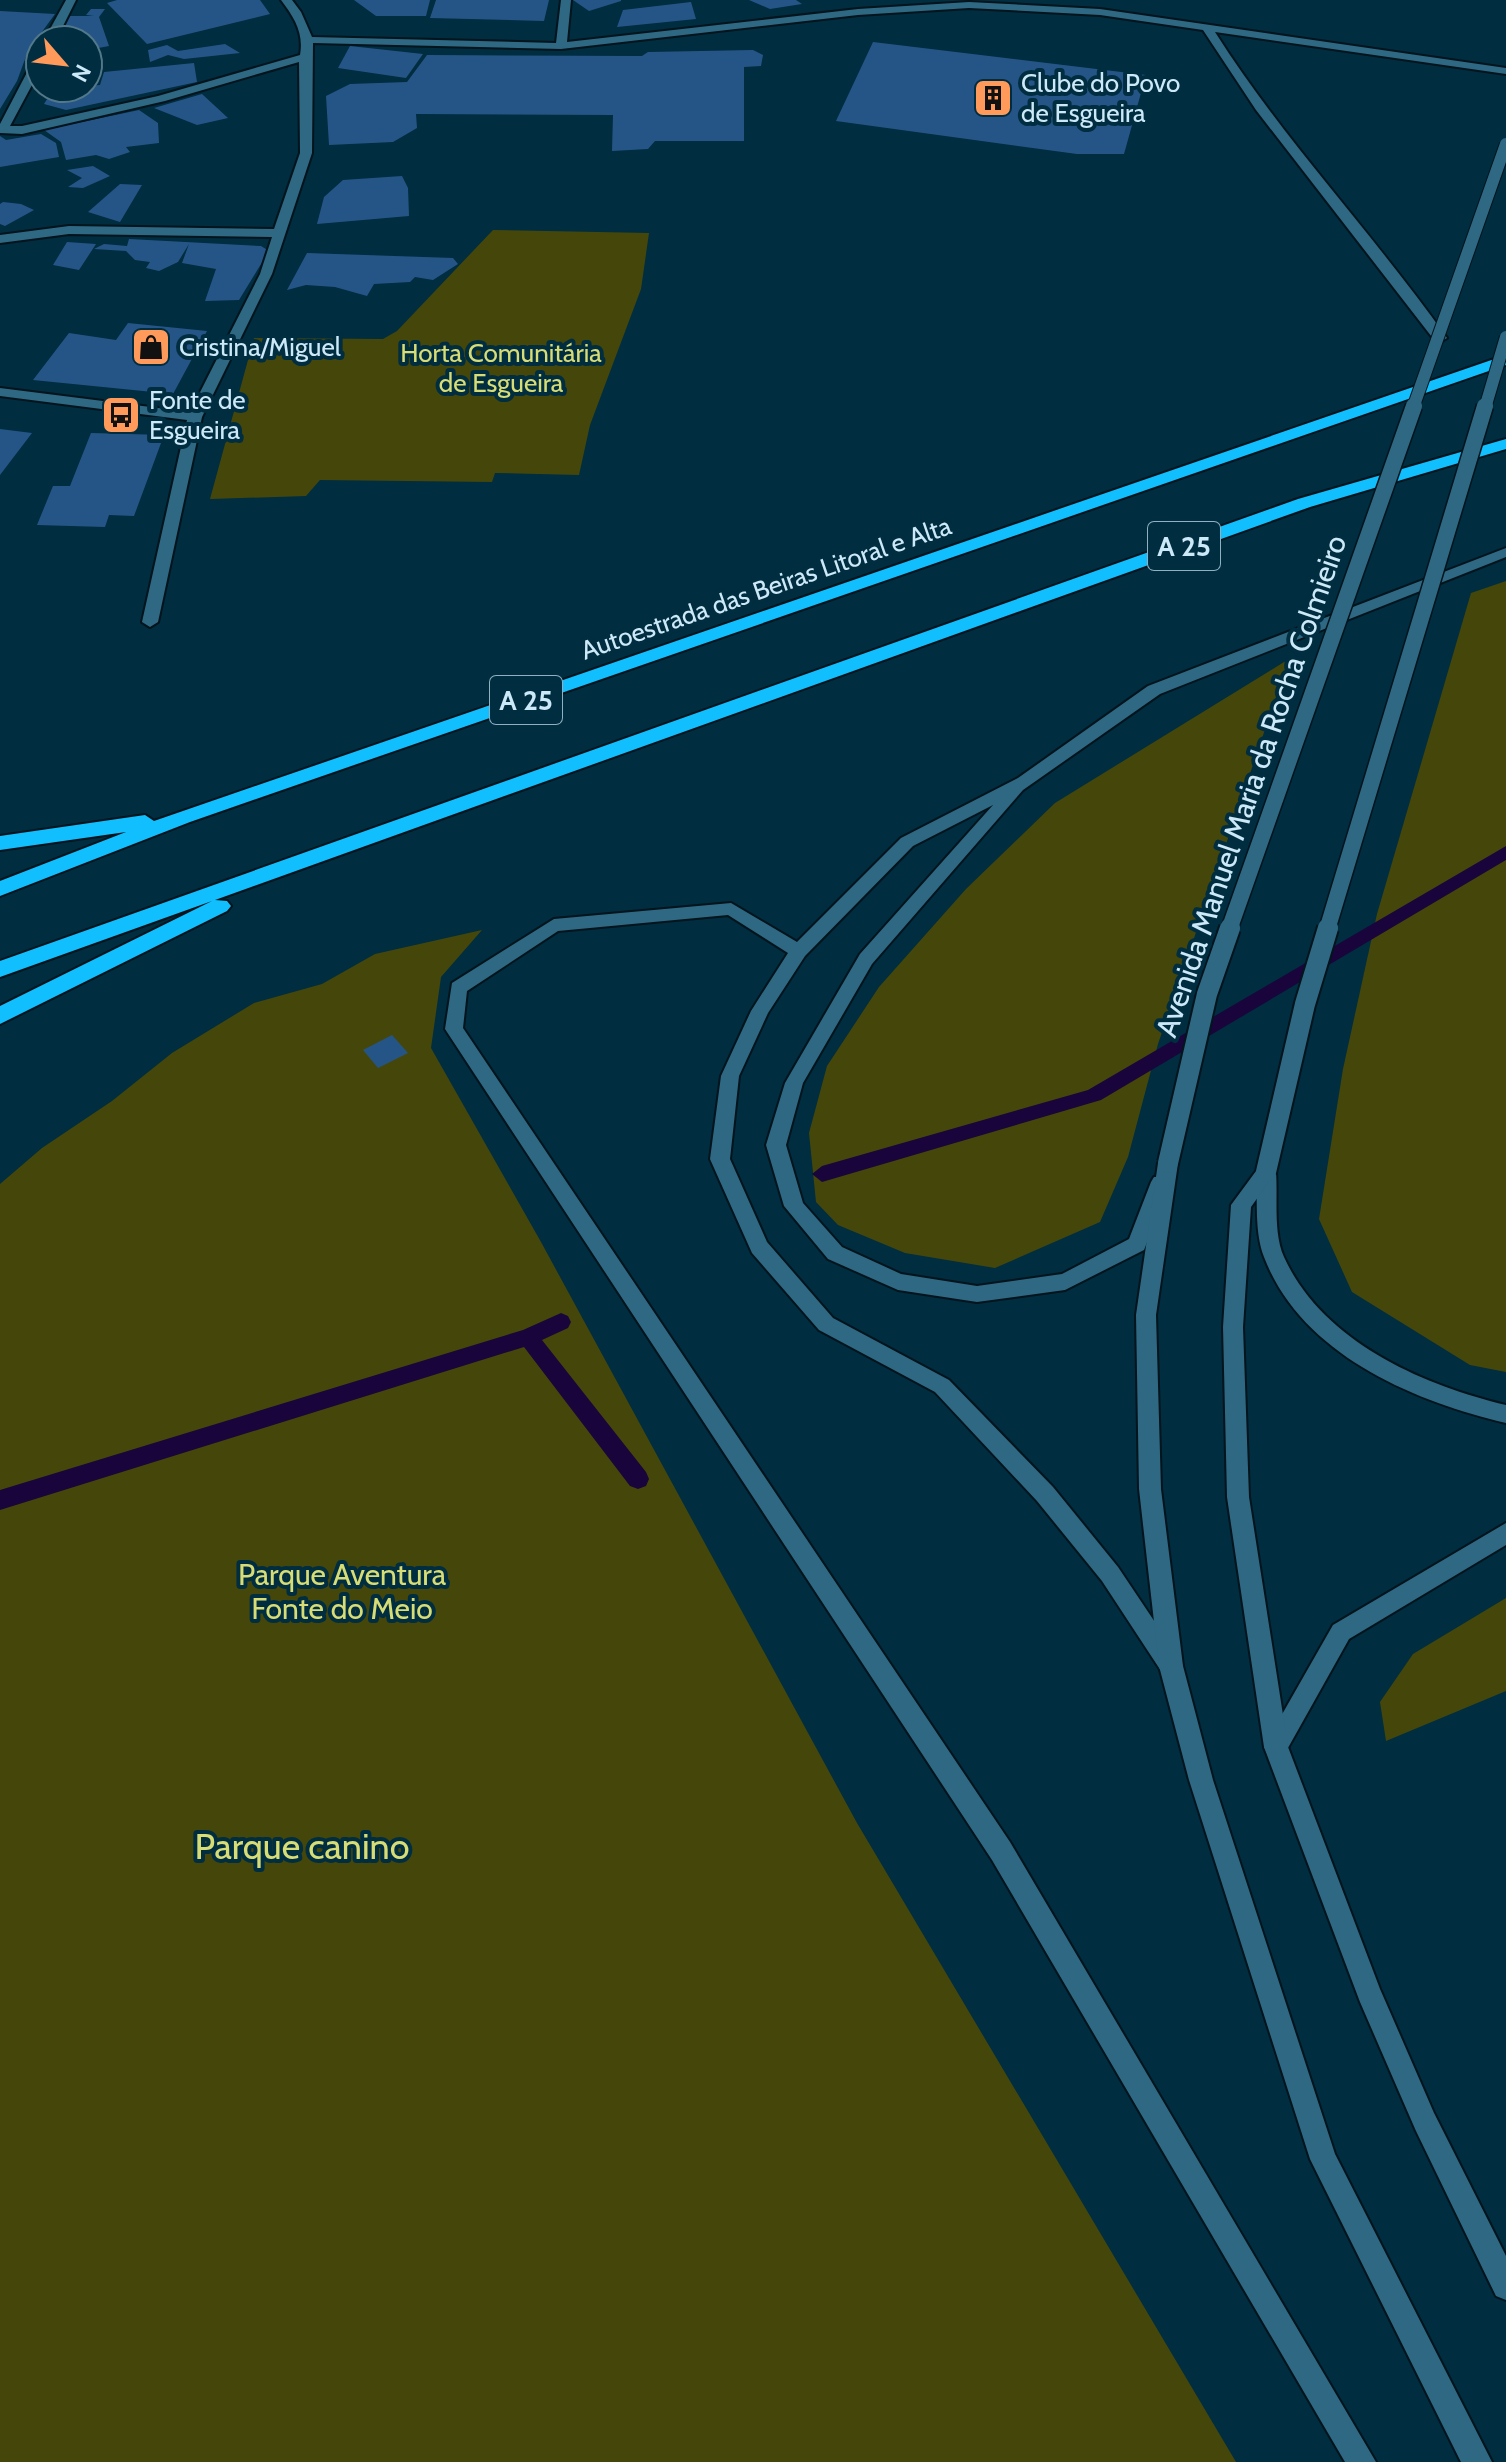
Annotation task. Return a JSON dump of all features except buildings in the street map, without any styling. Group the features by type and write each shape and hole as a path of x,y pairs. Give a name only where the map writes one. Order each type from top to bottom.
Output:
{"highway":[{"name":"Autoestrada das Beiras Litoral e Alta","path":"0,889 183,817 1506,360"},
{"name":"A 25","path":"0,969 315,859 1304,503 1506,444"},
{"path":"0,843 183,817"},
{"path":"0,1016 315,859"}],"street":[{"path":"58,24 71,0"},
{"path":"150,622 195,417 266,274 306,153 305,57 308,40 296,12 286,0"},
{"path":"561,46 566,0"},
{"path":"845,0 858,12"},
{"path":"308,40 561,46 858,12 969,5 1043,7 1206,26 1506,71"},
{"path":"1206,26 1236,78 1344,217 1401,281 1440,338"},
{"path":"24,88 2,129 22,130 161,99 305,57"},
{"name":"Avenida Manuel Maria da Rocha Colmieiro","path":"1477,2462 1323,2159 1201,1780 1171,1666 1150,1489 1146,1315 1168,1163 1207,994 1506,144"},
{"path":"0,239 78,230 203,235 282,233"},
{"path":"1506,337 1305,1004 1266,1172 1273,1255 1308,1313 1395,1378 1506,1414"},
{"path":"0,392 195,417"},
{"path":"1171,1666 1110,1574 1082,1539 1045,1494 942,1386 826,1324 759,1247 720,1159 730,1076 760,1011 799,951 907,842 1024,782 1154,690 1506,552"},
{"path":"1024,782 866,959 794,1083 776,1145 794,1206 835,1253 898,1282 977,1294 1065,1282 1137,1244 1168,1163"},
{"path":"799,951 731,909 554,925 458,988 454,1029 1001,1851 1361,2462"},
{"path":"1266,1172 1241,1205 1233,1327 1238,1497 1276,1747 1369,1993 1425,2122 1506,2286"},
{"path":"1276,1747 1341,1632 1506,1533"}],"green space":[{"name":"Horta Comunitária de Esgueira","path":"493,230 649,233 641,289 590,425 579,475 495,473 492,482 320,480 306,496 210,499 254,338 383,339 397,331"},
{"path":"1506,581 1506,1372 1470,1365 1352,1292 1319,1219 1343,1069 1377,914 1471,593"},
{"path":"1289,659 1158,1044 1128,1157 1100,1222 995,1268 905,1253 838,1225 816,1202 809,1133 827,1066 879,987 966,889 1055,803"},
{"name":"Parque Aventura Fonte do Meio","path":"482,930 441,977 431,1048 541,1242 857,1823 1236,2462 0,2462 0,1184 42,1148 112,1101 172,1053 254,1003 322,984 375,954"},
{"path":"1506,1598 1506,1691 1386,1741 1380,1702 1413,1654"}],"waterway":[{"path":"822,1174 1094,1095 1506,852"},
{"path":"528,1337 561,1322"},
{"path":"0,1500 528,1337"},
{"path":"528,1337 638,1479"}],"place":[{"name":"Clube do Povo de Esgueira","path":"993,98"},
{"name":"Cristina/Miguel","path":"151,347"},
{"name":"Fonte de Esgueira","path":"121,415"}],"park label":[{"name":"Parque canino","path":"302,1846"}]}
